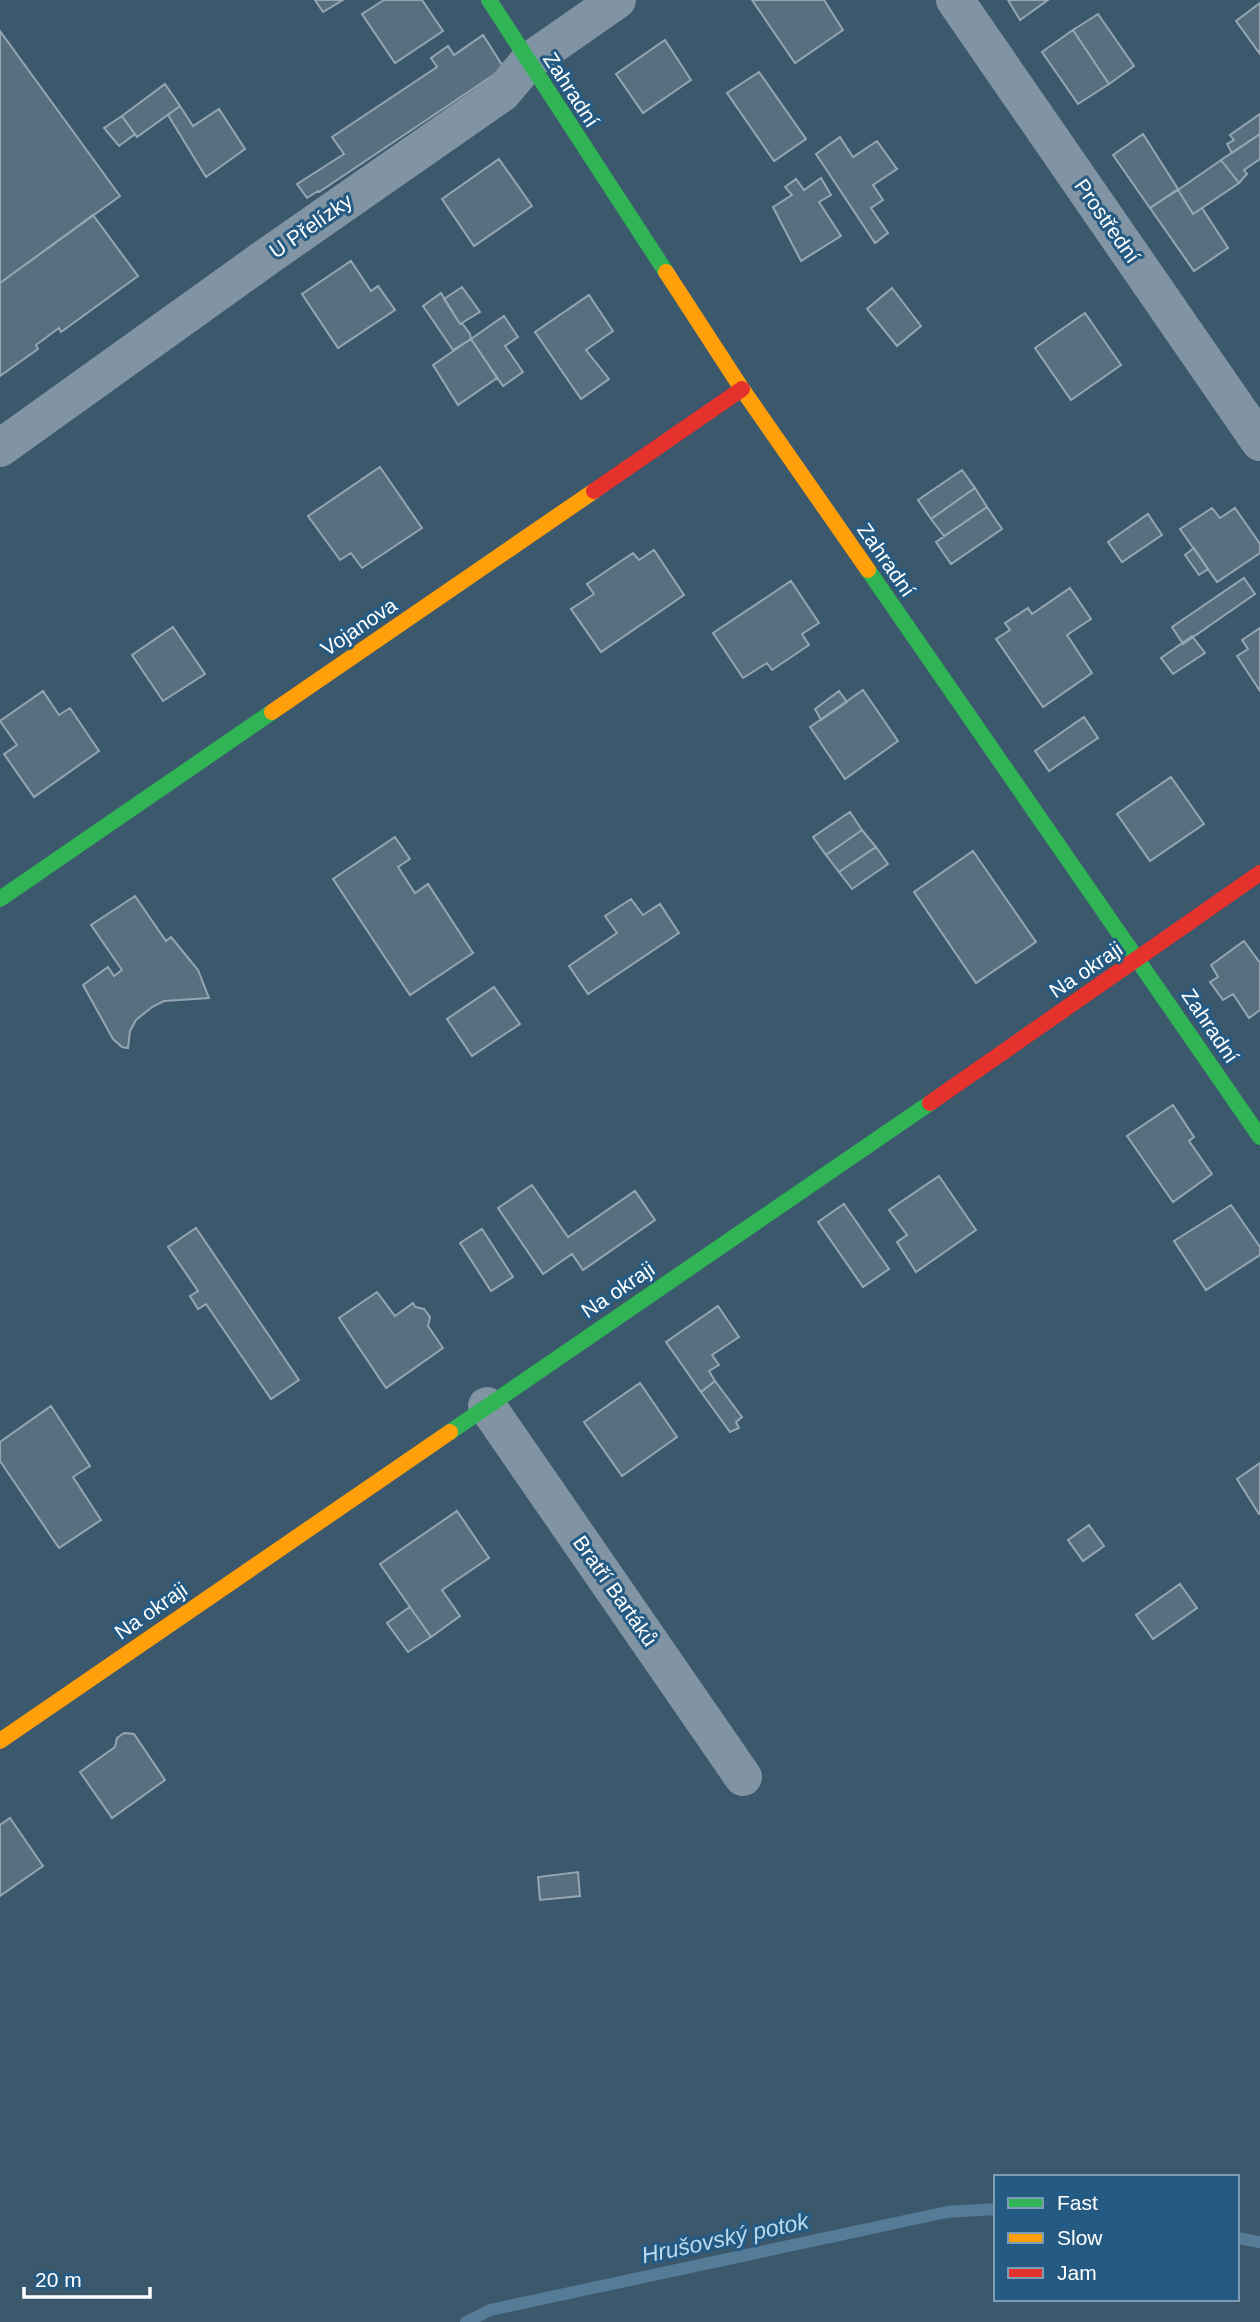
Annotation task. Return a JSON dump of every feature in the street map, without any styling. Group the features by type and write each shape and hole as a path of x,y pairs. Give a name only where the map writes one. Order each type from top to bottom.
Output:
{"street":[{"name":"Zahradní","path":"489,0 742,389 1260,1137"},
{"name":"U Přelízky","path":"0,447 502,93 528,62 617,0"},
{"name":"Prostřední","path":"955,0 1260,442"},
{"name":"Vojanova","path":"0,899 742,389"},
{"name":"Na okraji","path":"0,1741 1139,959 1260,873"},
{"name":"Bratří Bartáků","path":"486,1406 743,1777"}],"building":[{"path":"315,0 343,0 323,12"},
{"path":"384,0 422,0 443,31 395,63 362,14"},
{"path":"752,0 824,0 843,30 795,63"},
{"path":"1008,0 1048,0 1020,20"},
{"path":"1260,3 1260,54 1236,21"},
{"path":"1098,14 1134,66 1109,84 1073,30"},
{"path":"1073,30 1109,84 1078,104 1042,52"},
{"path":"0,31 120,196 0,283"},
{"path":"483,35 504,68 307,198 297,184 344,154 332,137 437,67 431,58 448,46 454,55"},
{"path":"665,40 691,80 643,113 616,74"},
{"path":"759,72 806,139 774,161 727,93"},
{"path":"165,84 180,106 137,137 122,116"},
{"path":"180,106 193,126 219,109 245,149 206,177 168,115"},
{"path":"1260,114 1260,134 1232,153 1227,144 1234,140 1230,135"},
{"path":"122,116 135,134 119,146 104,128"},
{"path":"1143,134 1178,189 1150,208 1113,155"},
{"path":"1260,134 1260,159 1244,170 1247,174 1239,183 1221,160"},
{"path":"840,137 853,157 877,141 897,169 873,185 883,200 871,208 888,233 875,243 816,154"},
{"path":"499,159 532,206 474,246 442,199"},
{"path":"1221,160 1239,183 1193,214 1178,190"},
{"path":"821,178 831,195 819,202 841,236 801,261 773,207 792,195 785,187 796,179 804,190"},
{"path":"1178,190 1193,214 1202,208 1228,248 1194,271 1150,208"},
{"path":"93,215 138,276 61,332 59,328 36,345 38,349 0,376 0,283"},
{"path":"351,261 371,291 378,286 395,310 338,348 302,294"},
{"path":"462,287 480,312 460,324 444,299"},
{"path":"892,288 921,326 897,346 867,309"},
{"path":"441,293 460,324 462,323 470,334 471,339 453,350 423,306"},
{"path":"589,295 613,331 586,350 609,379 581,399 535,332"},
{"path":"1085,313 1121,365 1071,400 1035,348"},
{"path":"504,316 518,337 505,346 523,372 503,386 471,339"},
{"path":"471,339 497,378 458,405 433,365"},
{"path":"380,467 422,528 362,568 351,553 340,560 308,516"},
{"path":"962,470 975,488 931,519 918,500"},
{"path":"975,488 987,507 944,536 931,519"},
{"path":"987,507 1002,529 951,564 936,542"},
{"path":"1212,508 1220,518 1235,508 1260,544 1260,553 1217,582 1180,529"},
{"path":"1148,514 1162,535 1122,562 1108,542"},
{"path":"1194,548 1208,569 1199,575 1185,555"},
{"path":"654,550 684,595 601,652 571,609 594,594 587,584 633,553 639,560"},
{"path":"1244,578 1255,594 1183,644 1172,627"},
{"path":"791,581 819,623 802,634 809,645 772,670 767,663 743,678 713,633"},
{"path":"1070,588 1091,619 1067,635 1092,673 1043,707 996,639 1010,630 1005,623 1028,608 1032,614"},
{"path":"173,627 205,674 163,701 132,655"},
{"path":"1260,628 1260,691 1237,656 1248,649 1242,640"},
{"path":"1192,636 1205,653 1173,674 1161,658"},
{"path":"863,690 898,741 845,779 810,727"},
{"path":"43,691 59,715 70,708 99,751 34,797 4,754 17,745 0,721"},
{"path":"839,691 847,702 821,720 815,709"},
{"path":"1084,717 1098,738 1049,771 1035,751"},
{"path":"1171,777 1204,824 1150,861 1117,814"},
{"path":"850,812 862,830 826,855 813,837"},
{"path":"862,830 876,847 839,872 826,855"},
{"path":"395,837 410,859 398,867 415,893 428,884 473,953 410,995 333,879"},
{"path":"876,847 888,864 852,889 839,872"},
{"path":"973,851 1036,942 976,983 914,892"},
{"path":"135,896 166,941 171,937 198,970 209,998 164,1001 152,1007 136,1020 130,1031 128,1048 122,1047 113,1039 83,985 108,967 114,976 122,970 91,925"},
{"path":"631,899 643,915 660,904 679,933 588,994 569,966 617,933 605,916"},
{"path":"1244,941 1260,963 1260,1010 1249,1018 1233,994 1223,1000 1210,982 1218,977 1211,965"},
{"path":"494,987 520,1024 472,1056 447,1019"},
{"path":"1173,1105 1194,1137 1189,1141 1212,1174 1173,1202 1127,1136"},
{"path":"939,1176 976,1230 916,1272 897,1242 907,1235 889,1210"},
{"path":"532,1185 568,1237 635,1191 655,1220 583,1270 572,1254 543,1274 498,1208"},
{"path":"844,1204 889,1269 863,1287 818,1222"},
{"path":"1231,1205 1260,1247 1260,1255 1206,1290 1174,1241"},
{"path":"196,1228 299,1380 271,1399 206,1304 198,1309 190,1296 198,1291 168,1247"},
{"path":"482,1229 513,1277 491,1291 460,1243"},
{"path":"377,1292 395,1316 413,1303 415,1307 424,1309 430,1317 428,1326 443,1348 386,1388 339,1318"},
{"path":"718,1306 739,1337 712,1355 719,1365 709,1371 715,1381 701,1392 666,1342"},
{"path":"715,1381 742,1417 736,1422 739,1428 730,1432 701,1392"},
{"path":"640,1383 677,1437 622,1476 584,1422"},
{"path":"51,1406 90,1466 73,1477 101,1520 59,1548 0,1461 0,1442"},
{"path":"1260,1463 1260,1514 1259,1514 1237,1479"},
{"path":"457,1511 489,1558 442,1590 460,1616 431,1637 380,1564"},
{"path":"1089,1525 1104,1546 1083,1561 1068,1540"},
{"path":"1180,1584 1197,1608 1153,1639 1136,1615"},
{"path":"410,1607 431,1637 408,1652 387,1623"},
{"path":"124,1733 134,1734 165,1780 112,1818 80,1772 115,1747 117,1738"},
{"path":"10,1818 43,1866 0,1896 0,1825"},
{"path":"578,1872 580,1896 540,1900 538,1877"}],"waterway":[{"name":"Hrušovský potok","path":"466,2322 490,2310 947,2212 994,2209"},
{"name":"Hrušovský potok","path":"1239,2238 1260,2242"}],"traffic: fast":[{"path":"489,0 666,272"},
{"path":"868,570 1260,1137"},
{"path":"0,899 272,712"},
{"path":"450,1432 930,1103"}],"traffic: slow":[{"path":"666,272 742,389 868,570"},
{"path":"272,712 594,491"},
{"path":"0,1741 450,1432"}],"traffic: jam":[{"path":"594,491 742,389"},
{"path":"930,1103 1260,873"}]}
